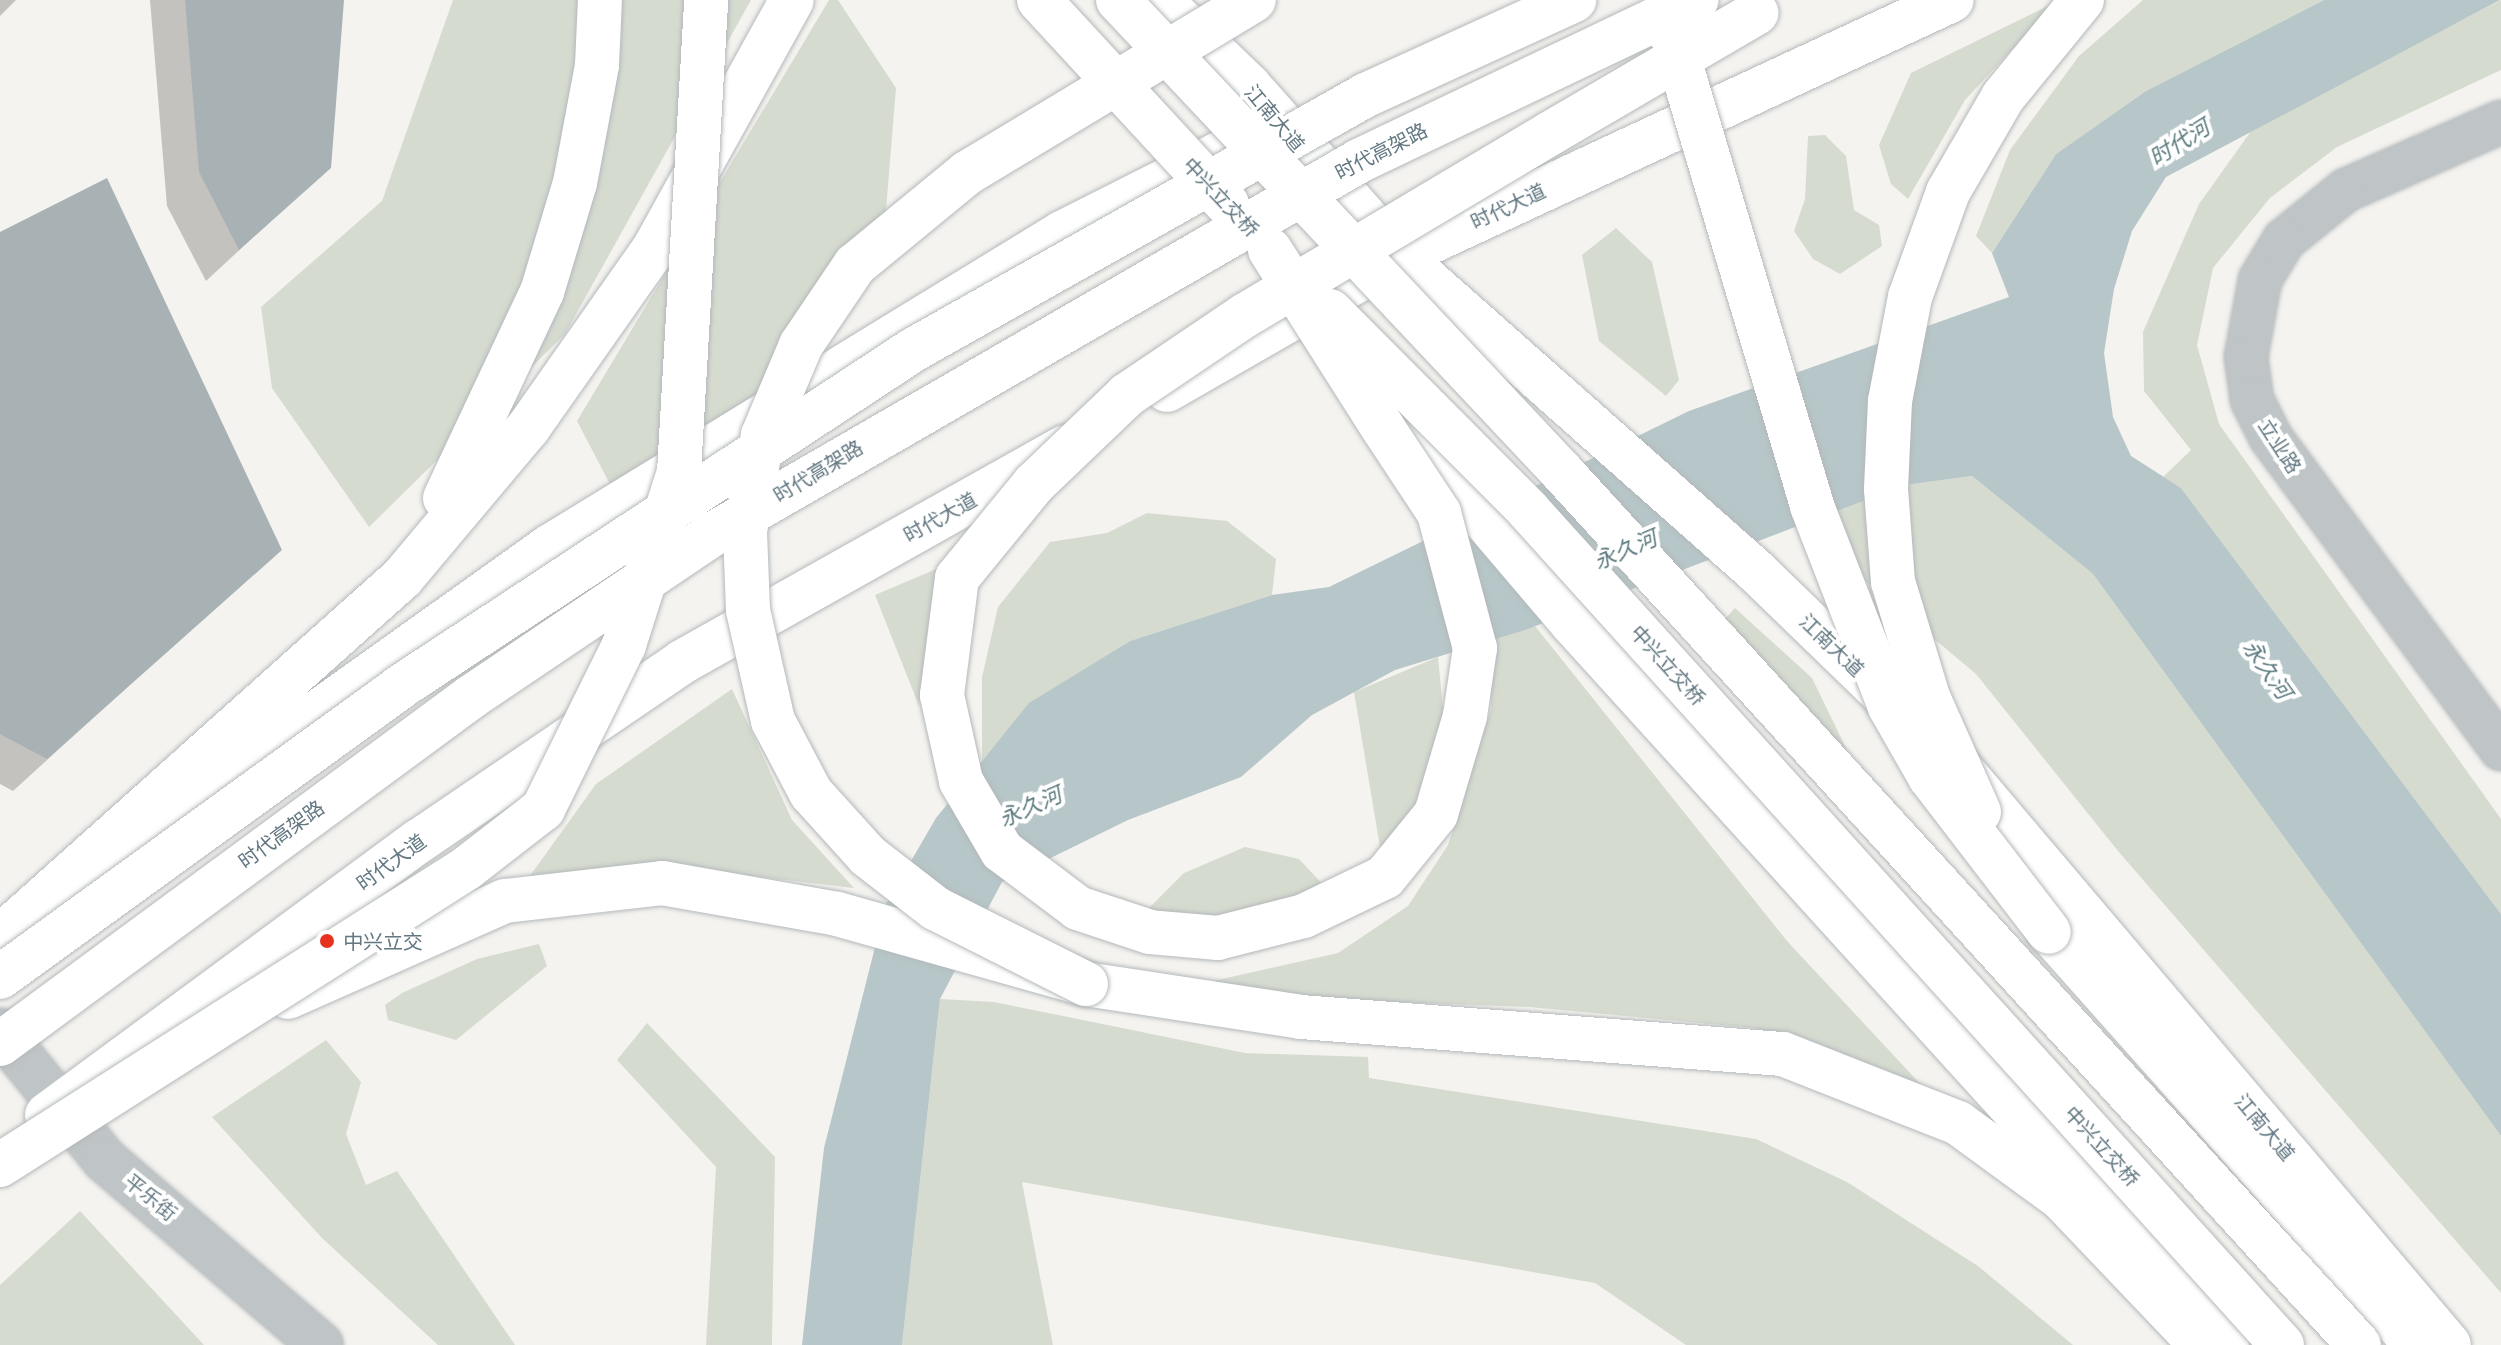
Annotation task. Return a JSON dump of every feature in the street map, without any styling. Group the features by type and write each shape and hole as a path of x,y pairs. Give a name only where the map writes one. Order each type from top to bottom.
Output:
{"main road":[{"path":"402,578 507,377 542,292 575,183 597,65 600,0"},
{"path":"0,1165 467,868 543,809 624,645 679,472 706,0"},
{"path":"0,938 402,578 528,428 655,247 792,0"},
{"path":"1014,0 1175,175 1313,304 1479,514 1571,622 2227,1345"},
{"name":"中兴立交桥","path":"1039,0 1270,250 1528,510 2282,1345"},
{"path":"1118,0 1562,472 2359,1345"},
{"name":"江南大道","path":"1160,0 1400,256 1757,572 1971,779 2449,1345"},
{"path":"1086,984 935,908 868,856 811,793 773,721 748,610 745,531 763,435 801,345 855,265 967,173 1254,0"},
{"path":"0,938 549,547 1062,233 1279,125 1373,68 1522,0"},
{"path":"0,977 437,662 913,350 1366,95 1574,0"},
{"path":"1659,0 1695,94 1812,506 1857,628 1930,777 2049,932 2416,1345"},
{"name":"时代高架路","path":"0,1044 471,697 713,534 1346,168 1697,0"},
{"path":"1270,250 1286,276 1294,288 1319,327 1375,416 1439,513 1475,648 1465,716 1436,814 1385,877 1304,916 1218,938 1150,932 1078,908 1002,851 961,781 942,695 957,578 1034,484 1127,395 1270,300 1284,292 1297,284 1310,276 1551,133 1780,0"},
{"name":"时代大道","path":"0,1156 59,1105 419,841 682,662 1400,256 1952,0"},
{"path":"2049,932 1980,813 1928,697 1893,582 1886,489 1890,401 1910,297 1948,192 2003,97 2082,0"},
{"path":"213,1030 505,901 662,883 837,914 1086,984 1301,1017 1783,1054 1958,1123 2061,1198 2201,1345"}],"street":[{"name":"立业路","path":"2501,122 2346,190 2284,240 2260,280 2246,357 2252,400 2271,438 2501,749"},
{"name":"平乐街","path":"0,1031 105,1160 321,1345"}],"shaded area":[{"path":"453,0 751,0 565,334 369,527 272,388 261,307 382,201"},
{"path":"829,0 838,0 896,88 885,222 752,408 613,490 577,421"},
{"path":"2143,0 2324,0 2146,91 2056,154 1992,253 1976,236 2010,150 2079,56"},
{"path":"2501,0 2501,70 2337,147 2270,198 2213,268 2197,345 2219,424 2501,819 2501,914 2181,488 2163,477 2191,450 2144,391 2143,332 2199,204 2254,127"},
{"path":"2056,2 1965,100 1908,199 1891,184 1879,145 1911,73"},
{"path":"1825,135 1846,156 1854,210 1879,225 1882,246 1840,274 1813,259 1794,231 1805,199 1808,136"},
{"path":"1616,228 1652,262 1679,380 1666,396 1599,341 1582,255"},
{"path":"1972,476 2093,574 2501,1136 2501,1293 2118,851 1976,674 1797,524 1905,485"},
{"path":"1147,513 1227,521 1276,559 1272,595 1130,641 1030,703 982,761 982,677 998,607 1050,542 1107,533"},
{"path":"967,556 921,683 919,706 875,595"},
{"path":"1735,608 1812,678 1860,777 1718,627"},
{"path":"1535,626 1787,941 1926,1090 1754,1028 1529,1007 1264,997 1176,981 1213,981 1338,953 1408,906 1448,845 1491,709 1489,641"},
{"path":"1438,657 1444,719 1411,827 1381,853 1354,692"},
{"path":"732,689 792,820 854,888 667,866 527,880 596,784"},
{"path":"1245,847 1299,859 1327,889 1217,933 1148,909 1184,873"},
{"path":"539,944 547,966 456,1040 388,1020 385,1005 402,993 477,959"},
{"path":"940,999 994,1002 1245,1053 1368,1057 1369,1078 1756,1139 1847,1182 1978,1266 2073,1345 1686,1345 1595,1283 1022,1182 1053,1345 902,1345"},
{"path":"647,1023 775,1157 772,1345 706,1345 716,1167 617,1060"},
{"path":"326,1040 361,1082 346,1134 366,1185 397,1171 515,1345 438,1345 322,1238 212,1117"},
{"path":"80,1211 204,1345 0,1345 0,1285"}],"water":[{"path":"2324,0 2500,0 2166,177 2132,231 2114,289 2104,353 2113,417 2131,456 2181,488 2501,914 2501,1136 2093,574 1972,476 1905,485 1525,630 1395,670 1312,715 1241,777 1128,820 1002,882 940,999 902,1345 802,1345 824,1148 886,904 936,818 1029,703 1130,641 1272,595 1329,587 1689,411 2009,297 1992,253 2056,154 2146,91"}],"building":[{"path":"185,0 344,0 331,168 239,250 199,172"},
{"path":"107,178 282,550 47,759 0,734 0,232"}],"place":[{"name":"中兴立交","path":"327,941"}],"water label":[{"name":"时代河","path":"2179,142"},
{"name":"永久河","path":"1625,549"},
{"name":"永久河","path":"2268,669"},
{"name":"永久河","path":"1030,806"}]}
